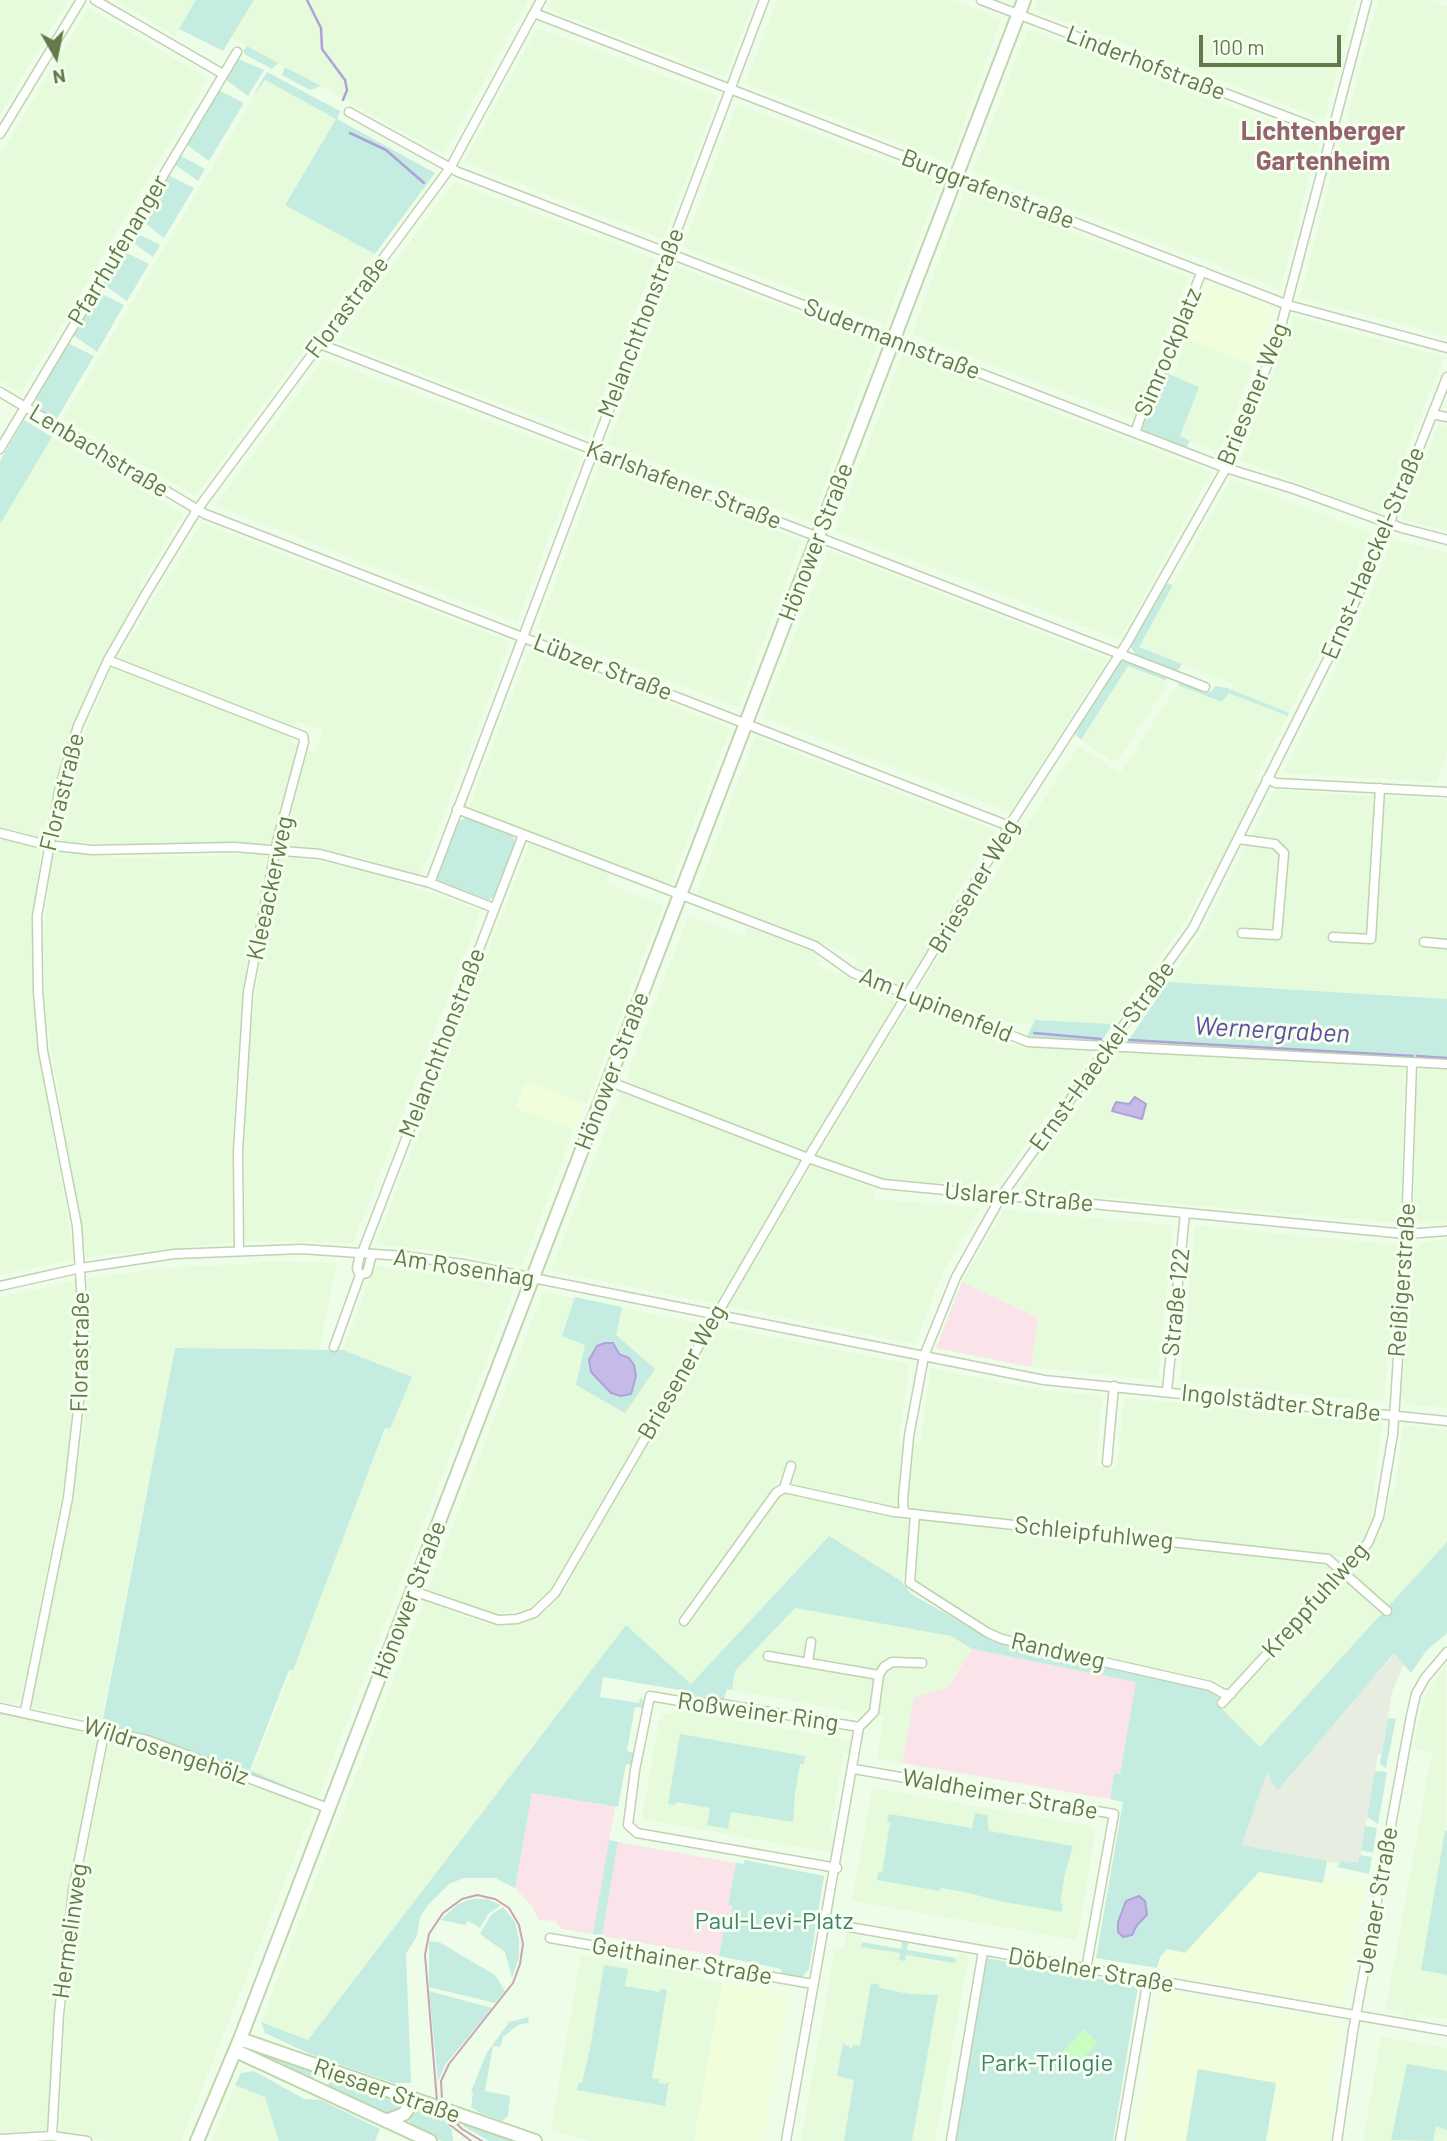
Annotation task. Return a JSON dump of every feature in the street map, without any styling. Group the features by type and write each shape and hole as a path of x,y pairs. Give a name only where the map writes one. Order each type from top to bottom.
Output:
{"main road":[{"name":"Hönower Straße","path":"197,2141 238,2045 1024,0"},
{"name":"Riesaer Straße","path":"238,2045 332,2072 535,2141"},
{"name":"Riesaer Straße","path":"238,2045 324,2091 430,2141"},
{"path":"324,2091 318,2081 332,2072"},
{"path":"386,2121 404,2114 414,2100"}],"street":[{"path":"0,134 81,0"},
{"path":"95,0 223,74"},
{"name":"Florastraße","path":"25,1711 77,1441 85,1349 81,1268 40,1021 37,916 47,845 60,786 78,726 108,660 197,510 450,168 541,0"},
{"name":"Melanchthonstraße","path":"430,883 764,0"},
{"name":"Linderhofstraße","path":"981,0 1311,126"},
{"name":"Briesener Weg","path":"413,1591 498,1620 525,1617 541,1608 555,1594 808,1158 1009,826 1119,652 1226,468 1288,305 1367,0"},
{"name":"Burggrafenstraße","path":"534,13 1288,305 1447,348"},
{"name":"Pfarrhufenanger","path":"0,449 237,52"},
{"name":"Sudermannstraße","path":"349,111 450,168 1226,468 1294,489 1389,524 1447,540"},
{"name":"Simrockplatz","path":"1135,433 1149,391 1165,365 1202,271"},
{"name":"Karlshafener Straße","path":"320,344 1205,687"},
{"name":"Ernst-Haeckel-Straße","path":"904,1513 909,1436 924,1356 956,1277 1002,1195 1193,929 1326,666 1389,524 1447,377"},
{"name":"Lenbachstraße","path":"0,392 197,510"},
{"path":"1432,414 1447,417"},
{"name":"Lübzer Straße","path":"197,510 748,722 1009,826"},
{"name":"Kleeackerweg","path":"108,660 303,736 276,848 248,992 237,1152 239,1250"},
{"path":"1267,779 1276,783 1447,792"},
{"path":"1333,937 1371,939 1380,789"},
{"name":"Am Lupinenfeld","path":"457,810 815,946 853,973 1028,1042 1447,1065"},
{"path":"0,834 47,845 135,851 276,848 342,858 430,883 494,908"},
{"name":"Melanchthonstraße","path":"334,1347 360,1275 357,1269 361,1253 523,835"},
{"path":"1238,839 1275,844 1284,853 1278,935 1242,933"},
{"path":"1424,942 1447,944"},
{"name":"Reißigerstraße","path":"1383,1497 1393,1434 1392,1415 1406,1234 1412,1063"},
{"name":"Uslarer Straße","path":"608,1081 883,1184 1406,1234 1447,1231"},
{"name":"Straße 122","path":"1167,1391 1185,1213"},
{"name":"Am Rosenhag","path":"0,1286 81,1268 174,1254 239,1250 361,1253 463,1264 924,1356"},
{"name":"Melanchthonstraße","path":"360,1275 367,1273 372,1254"},
{"name":"Ingolstädter Straße","path":"924,1356 1044,1380 1447,1421"},
{"path":"1107,1462 1114,1386"},
{"path":"684,1621 776,1493 784,1488 791,1466"},
{"name":"Schleipfuhlweg","path":"784,1488 854,1505 904,1513 1328,1559 1387,1611"},
{"name":"Kreppfuhlweg","path":"1231,1694 1368,1543 1383,1497"},
{"name":"Randweg","path":"915,1514 910,1583 988,1633 1002,1639 1187,1680 1231,1694"},
{"path":"808,1662 811,1642"},
{"name":"Jenaer Straße","path":"1337,2141 1356,2016 1411,1716 1416,1694 1434,1665 1447,1651"},
{"path":"768,1656 879,1675 892,1662 922,1663"},
{"name":"Roßweiner Ring","path":"836,1868 637,1833 628,1825 635,1770 650,1696 697,1704 719,1704 859,1727 874,1712 879,1675"},
{"path":"1222,1703 1231,1694"},
{"name":"Wildrosengehölz","path":"0,1708 105,1729 186,1753 328,1808"},
{"path":"786,2141 854,1769 859,1727"},
{"name":"Hermelinweg","path":"52,2136 59,2014 73,1890 105,1729"},
{"name":"Waldheimer Straße","path":"854,1769 1114,1814 1086,1969"},
{"name":"Döbelner Straße","path":"826,1923 1447,2031"},
{"name":"Geithainer Straße","path":"550,1938 813,1984"},
{"path":"951,2141 983,1951"},
{"path":"1120,2141 1148,1979"},
{"path":"0,2139 52,2136 87,2141"}],"shaded area":[{"path":"0,0 68,0 0,114"},
{"path":"116,0 196,0 175,36"},
{"path":"254,0 528,0 444,154 232,38"},
{"path":"552,0 754,0 725,77 548,9"},
{"path":"777,0 952,0 1001,19 950,163 745,84"},
{"path":"1037,0 1356,0 1324,120 1034,9"},
{"path":"1378,0 1428,0 1447,7 1447,336 1300,297"},
{"path":"88,8 208,78 21,393 0,381 0,156"},
{"path":"541,29 717,96 663,239 464,162 536,31"},
{"path":"1028,29 1319,141 1280,289 973,172"},
{"path":"264,80 336,119 285,204 375,254 195,496 63,418"},
{"path":"737,104 941,182 885,324 683,247"},
{"path":"454,182 655,259 588,436 337,341"},
{"path":"965,191 1188,277 1134,419 912,334"},
{"path":"675,266 877,344 811,522 608,444"},
{"path":"1208,284 1274,310 1253,365 1187,339"},
{"path":"1294,317 1444,357 1380,514 1240,460"},
{"path":"1187,339 1253,365 1220,452 1180,437 1173,377"},
{"path":"903,354 1211,472 1120,640 835,530"},
{"path":"324,359 580,456 517,622 215,505"},
{"path":"1438,427 1447,427 1447,530 1400,519"},
{"path":"52,437 183,514 138,589 143,591 110,649 83,705 57,777 43,838 0,827 0,524"},
{"path":"600,464 802,540 738,707 537,630"},
{"path":"1231,479 1371,533 1334,625 1289,713 1230,691 1234,684 1139,647"},
{"path":"202,523 510,642 420,876 353,855 282,844 308,750 315,752 323,731 297,721 294,726 118,658"},
{"path":"1392,540 1447,552 1447,752 1437,782 1283,773 1355,630"},
{"path":"828,550 1108,659 1010,812 763,717"},
{"path":"529,650 730,728 670,885 469,808"},
{"path":"1128,666 1168,684 1118,760 1113,762 1081,740"},
{"path":"112,668 290,736 289,742 298,745 271,843 121,846 54,840 75,756"},
{"path":"1178,685 1222,702 1229,693 1288,716 1254,782 1261,782 1213,876 1209,874 1186,920 1113,1024 1035,1020 1032,1024 995,1022 917,992 967,909 972,911 1078,746 1120,773"},
{"path":"755,737 997,831 951,903 956,905 906,988 854,968 858,957 696,895"},
{"path":"1274,790 1447,800 1447,999 1168,982 1203,932"},
{"path":"0,839 41,849 33,916 33,994 38,1046 75,1259 0,1275"},
{"path":"530,843 610,874 607,883 663,905 586,1105 526,1081 515,1107 574,1130 522,1266 440,1251 376,1244"},
{"path":"52,851 123,858 268,854 249,952 239,1037 233,1122 234,1242 86,1257 46,1019 43,943"},
{"path":"280,855 370,871 481,911 353,1243 245,1241 244,1123 250,1038 261,954"},
{"path":"689,915 744,936 748,927 820,955 816,965 900,998 807,1152 631,1084 627,1074"},
{"path":"911,1002 994,1034 994,1043 1096,1049 994,1188 876,1178 818,1156"},
{"path":"1121,1050 1404,1066 1401,1223 1019,1190"},
{"path":"1424,1067 1447,1068 1447,1223 1414,1223 1416,1073"},
{"path":"526,1081 585,1104 574,1130 515,1108"},
{"path":"620,1092 801,1161 716,1304 551,1271"},
{"path":"1135,1097 1146,1104 1142,1119 1112,1111 1116,1102 1129,1104"},
{"path":"812,1165 875,1189 874,1199 980,1208 942,1274 915,1344 728,1306"},
{"path":"1004,1210 1173,1225 1158,1380 1031,1367 1038,1318 962,1282"},
{"path":"1195,1226 1399,1245 1384,1402 1180,1382"},
{"path":"1447,1238 1447,1408 1407,1404 1401,1397 1415,1251 1422,1243"},
{"path":"269,1262 337,1263 319,1352 175,1348 101,1721 31,1707 84,1431 90,1347 88,1278 156,1269"},
{"path":"375,1266 515,1286 318,1797 252,1772 386,1428 390,1429 411,1377 343,1350"},
{"path":"76,1281 77,1378 70,1454 20,1705 0,1701 0,1297"},
{"path":"962,1282 1038,1318 1031,1367 936,1348"},
{"path":"543,1292 704,1324 549,1592 526,1610 495,1614 428,1590"},
{"path":"716,1326 910,1364 898,1441 906,1443 899,1508 793,1485 793,1466 788,1465 764,1505 701,1592 698,1590 676,1620 687,1628 709,1598 706,1596 784,1492 912,1522 906,1573 901,1581 828,1536 691,1684 626,1625 308,2040 261,2022 424,1601 485,1624 503,1626 526,1623 547,1611 563,1592"},
{"path":"613,1343 619,1354 629,1358 634,1365 636,1376 631,1394 621,1396 611,1393 591,1372 589,1360 597,1346"},
{"path":"931,1368 1042,1390 1102,1396 1096,1466 1117,1468 1124,1398 1382,1423 1373,1494 1376,1495 1365,1543 1351,1558 1132,1534 1132,1529 1068,1522 1067,1527 910,1509 911,1498 906,1497 912,1444 920,1444"},
{"path":"1403,1426 1447,1430 1447,1542 1388,1607 1348,1571 1381,1534 1390,1497 1394,1496"},
{"path":"918,1519 1327,1564 1338,1573 1229,1691 1218,1681 997,1633 911,1580"},
{"path":"1343,1577 1383,1614 1260,1748 1222,1709"},
{"path":"794,1608 951,1636 972,1649 949,1686 914,1698 902,1763 877,1758 884,1717 732,1690 735,1671"},
{"path":"972,1649 1137,1682 1120,1775 1114,1774 1110,1799 902,1763 914,1698 949,1686"},
{"path":"1395,1653 1405,1662 1392,1692 1359,1863 1337,1863 1242,1845 1267,1771 1277,1790 1316,1740"},
{"path":"1446,1664 1447,2019 1418,2014 1416,2019 1402,2016 1402,2012 1386,2009 1432,1752 1417,1749 1414,1743 1425,1695"},
{"path":"679,1710 853,1741 851,1754 844,1753 829,1834 837,1836 834,1853 642,1819 658,1725 664,1715"},
{"path":"0,1713 99,1733 75,1852 59,1959 48,2130 0,2133"},
{"path":"116,1737 214,1769 314,1808 181,2141 107,2141 60,2131 65,2017 78,1907 108,1743"},
{"path":"872,1788 1091,1826 1095,1831 1077,1940 852,1901"},
{"path":"532,1793 615,1807 593,1934 561,1929 556,1921 539,1920 532,1906 515,1888"},
{"path":"618,1842 736,1863 728,1905 733,1906 731,1914 727,1914 719,1956 602,1936"},
{"path":"1246,1865 1365,1885 1343,2004 1181,1976 1181,1973 1157,1968 1160,1957"},
{"path":"1139,1896 1145,1901 1147,1915 1132,1935 1123,1937 1118,1932 1118,1922 1126,1901"},
{"path":"846,1934 862,1936 861,1943 956,1960 958,1953 969,1955 935,2141 801,2141 835,1949 843,1950"},
{"path":"581,1955 694,1974 694,1978 722,1983 694,2141 590,2141 551,2131"},
{"path":"722,1983 789,1994 763,2141 694,2141"},
{"path":"1161,1992 1340,2023 1327,2096 1333,2097 1328,2141 1135,2141"},
{"path":"1381,2037 1447,2048 1447,2141 1363,2141"},
{"path":"235,2085 265,2097 279,2141 212,2141"}],"green space":[{"path":"196,0 254,0 223,51 179,29"},
{"path":"247,46 278,63 272,69 246,55 243,51"},
{"path":"238,59 264,70 248,96 225,79"},
{"path":"285,67 321,86 310,90 282,75"},
{"path":"267,72 340,111 337,119 435,173 375,254 285,205 336,119 265,80 251,98"},
{"path":"218,90 244,103 209,161 186,144"},
{"path":"179,155 205,169 198,181 174,164"},
{"path":"168,175 194,188 164,238 141,220"},
{"path":"134,232 160,245 153,257 129,240"},
{"path":"123,251 149,264 127,301 103,284"},
{"path":"98,292 124,305 97,352 73,335"},
{"path":"68,343 94,356 56,420 39,411 36,397"},
{"path":"1164,372 1199,387 1180,436 1190,441 1186,448 1140,430"},
{"path":"24,420 52,437 0,524 0,461"},
{"path":"1165,583 1173,585 1139,647 1182,664 1176,673 1135,654 1131,647"},
{"path":"1126,660 1165,675 1167,681 1128,666 1081,740 1073,732 1118,663"},
{"path":"1180,682 1211,692 1215,686 1227,688 1289,713 1288,716 1229,693 1222,702 1178,685"},
{"path":"467,817 511,834 514,839 515,844 495,896 489,900 438,881 437,875 457,822"},
{"path":"1168,982 1447,999 1447,1062 1126,1044"},
{"path":"1035,1020 1113,1024 1100,1043 1026,1038"},
{"path":"575,1297 622,1307 616,1335 655,1369 625,1413 576,1385 585,1345 562,1336"},
{"path":"175,1348 343,1350 412,1377 390,1429 385,1428 293,1670 289,1670 250,1770 317,1799 178,1746 102,1724"},
{"path":"829,1536 901,1581 911,1594 995,1641 1209,1689 1218,1698 1216,1703 1260,1747 1447,1542 1447,1633 1426,1651 1411,1673 1394,1653 1277,1791 1267,1772 1242,1845 1327,1861 1323,1883 1259,1872 1185,1953 1167,1949 1160,1957 1157,1968 1096,1958 1123,1802 1110,1799 1114,1774 1120,1774 1136,1682 972,1649 951,1636 795,1608 735,1671 732,1690 727,1689 724,1699 685,1699 686,1691 603,1677 600,1697 639,1703 640,1698 644,1701 643,1708 635,1707 627,1751 635,1753 633,1765 626,1764 618,1807 532,1793 515,1888 495,1878 464,1878 449,1884 428,1905 420,1917 417,1936 406,1954 411,2083 394,2083 312,2055 265,2033 261,2022 308,2040 626,1625 691,1684"},
{"path":"1388,1718 1396,1719 1386,1768 1380,1764"},
{"path":"680,1734 805,1756 804,1764 800,1764 793,1822 731,1812 728,1829 707,1825 710,1808 676,1802 675,1805 668,1804"},
{"path":"1375,1771 1387,1772 1378,1824 1367,1817"},
{"path":"975,1813 987,1815 989,1831 1073,1846 1060,1903 1063,1904 1062,1912 965,1892 941,1888 940,1891 877,1880 878,1872 882,1873 889,1814 972,1828"},
{"path":"1365,1826 1377,1828 1373,1853 1361,1850"},
{"path":"1447,1831 1447,1975 1421,1970"},
{"path":"609,1840 618,1842 602,1936 593,1934"},
{"path":"1360,1855 1372,1857 1369,1874 1337,1867 1341,1861 1358,1863"},
{"name":"Paul-Levi-Platz","path":"745,1860 824,1876 809,1969 801,1978 781,1974 781,1969 719,1956 727,1913 731,1914 733,1906 728,1905 736,1863 744,1864"},
{"path":"471,1899 487,1899 501,1905 488,1914 480,1928 468,1921 465,1925 441,1920 458,1904"},
{"path":"503,1907 515,1922 519,1940 519,1957 512,1978 505,1952 480,1934 491,1915"},
{"path":"429,1941 439,1942 495,1975 505,1991 495,2003 429,1987"},
{"path":"862,1942 901,1949 902,1942 908,1943 907,1950 956,1958 955,1963 906,1955 905,1961 899,1960 900,1953 861,1947"},
{"name":"Park-Trilogie","path":"987,1958 1138,1986 1113,2141 956,2141"},
{"path":"604,1965 628,1969 625,1986 659,1992 660,1989 667,1990 652,2078 659,2079 659,2083 666,2084 669,2081 665,2106 577,2090 579,2083 582,2083 590,2049"},
{"path":"871,1983 879,1985 879,1988 909,1994 938,1995 912,2141 844,2141 854,2080 837,2076 843,2043 852,2049 853,2045 860,2046"},
{"path":"429,1991 492,2008 445,2065 438,2081"},
{"path":"529,2017 528,2023 518,2025 503,2037 500,2047 493,2046 485,2091 510,2096 508,2116 502,2121 480,2113 471,2107 471,2092 486,2054 509,2022"},
{"path":"262,2052 320,2072 314,2076 314,2082 260,2056"},
{"path":"1407,2064 1447,2071 1447,2130 1436,2126 1433,2141 1391,2140"},
{"path":"1198,2069 1276,2083 1266,2141 1186,2141"},
{"path":"254,2071 304,2099 321,2100 380,2129 375,2141 279,2141 265,2097 235,2085 241,2073"},
{"path":"329,2081 379,2093 403,2102 405,2108 388,2113 328,2089"},
{"path":"416,2107 439,2113 452,2130 453,2141 442,2141 412,2129 409,2121"},
{"path":"466,2123 520,2141 489,2141 463,2126"}],"sand":[{"path":"1084,2029 1098,2043 1074,2067 1060,2054"}],"waterway":[{"name":"Wernergraben","path":"307,0 321,28 322,49 345,80 347,90 343,100"},
{"name":"Wernergraben","path":"350,133 386,150 424,183"},
{"name":"Wernergraben","path":"977,1017 994,1024"},
{"name":"Wernergraben","path":"1034,1033 1101,1039"},
{"name":"Wernergraben","path":"1129,1040 1413,1056"},
{"name":"Wernergraben","path":"1417,1056 1447,1058"}],"tram line":[{"path":"471,2141 450,2125 437,2101 425,1955 429,1934 443,1913 462,1899 477,1895 495,1899 509,1908 519,1925 523,1944 513,1983 449,2064 441,2081 442,2099 450,2116 462,2129 482,2141"}],"district":[{"name":"Lichtenberger Gartenheim","path":"1323,146"}]}
